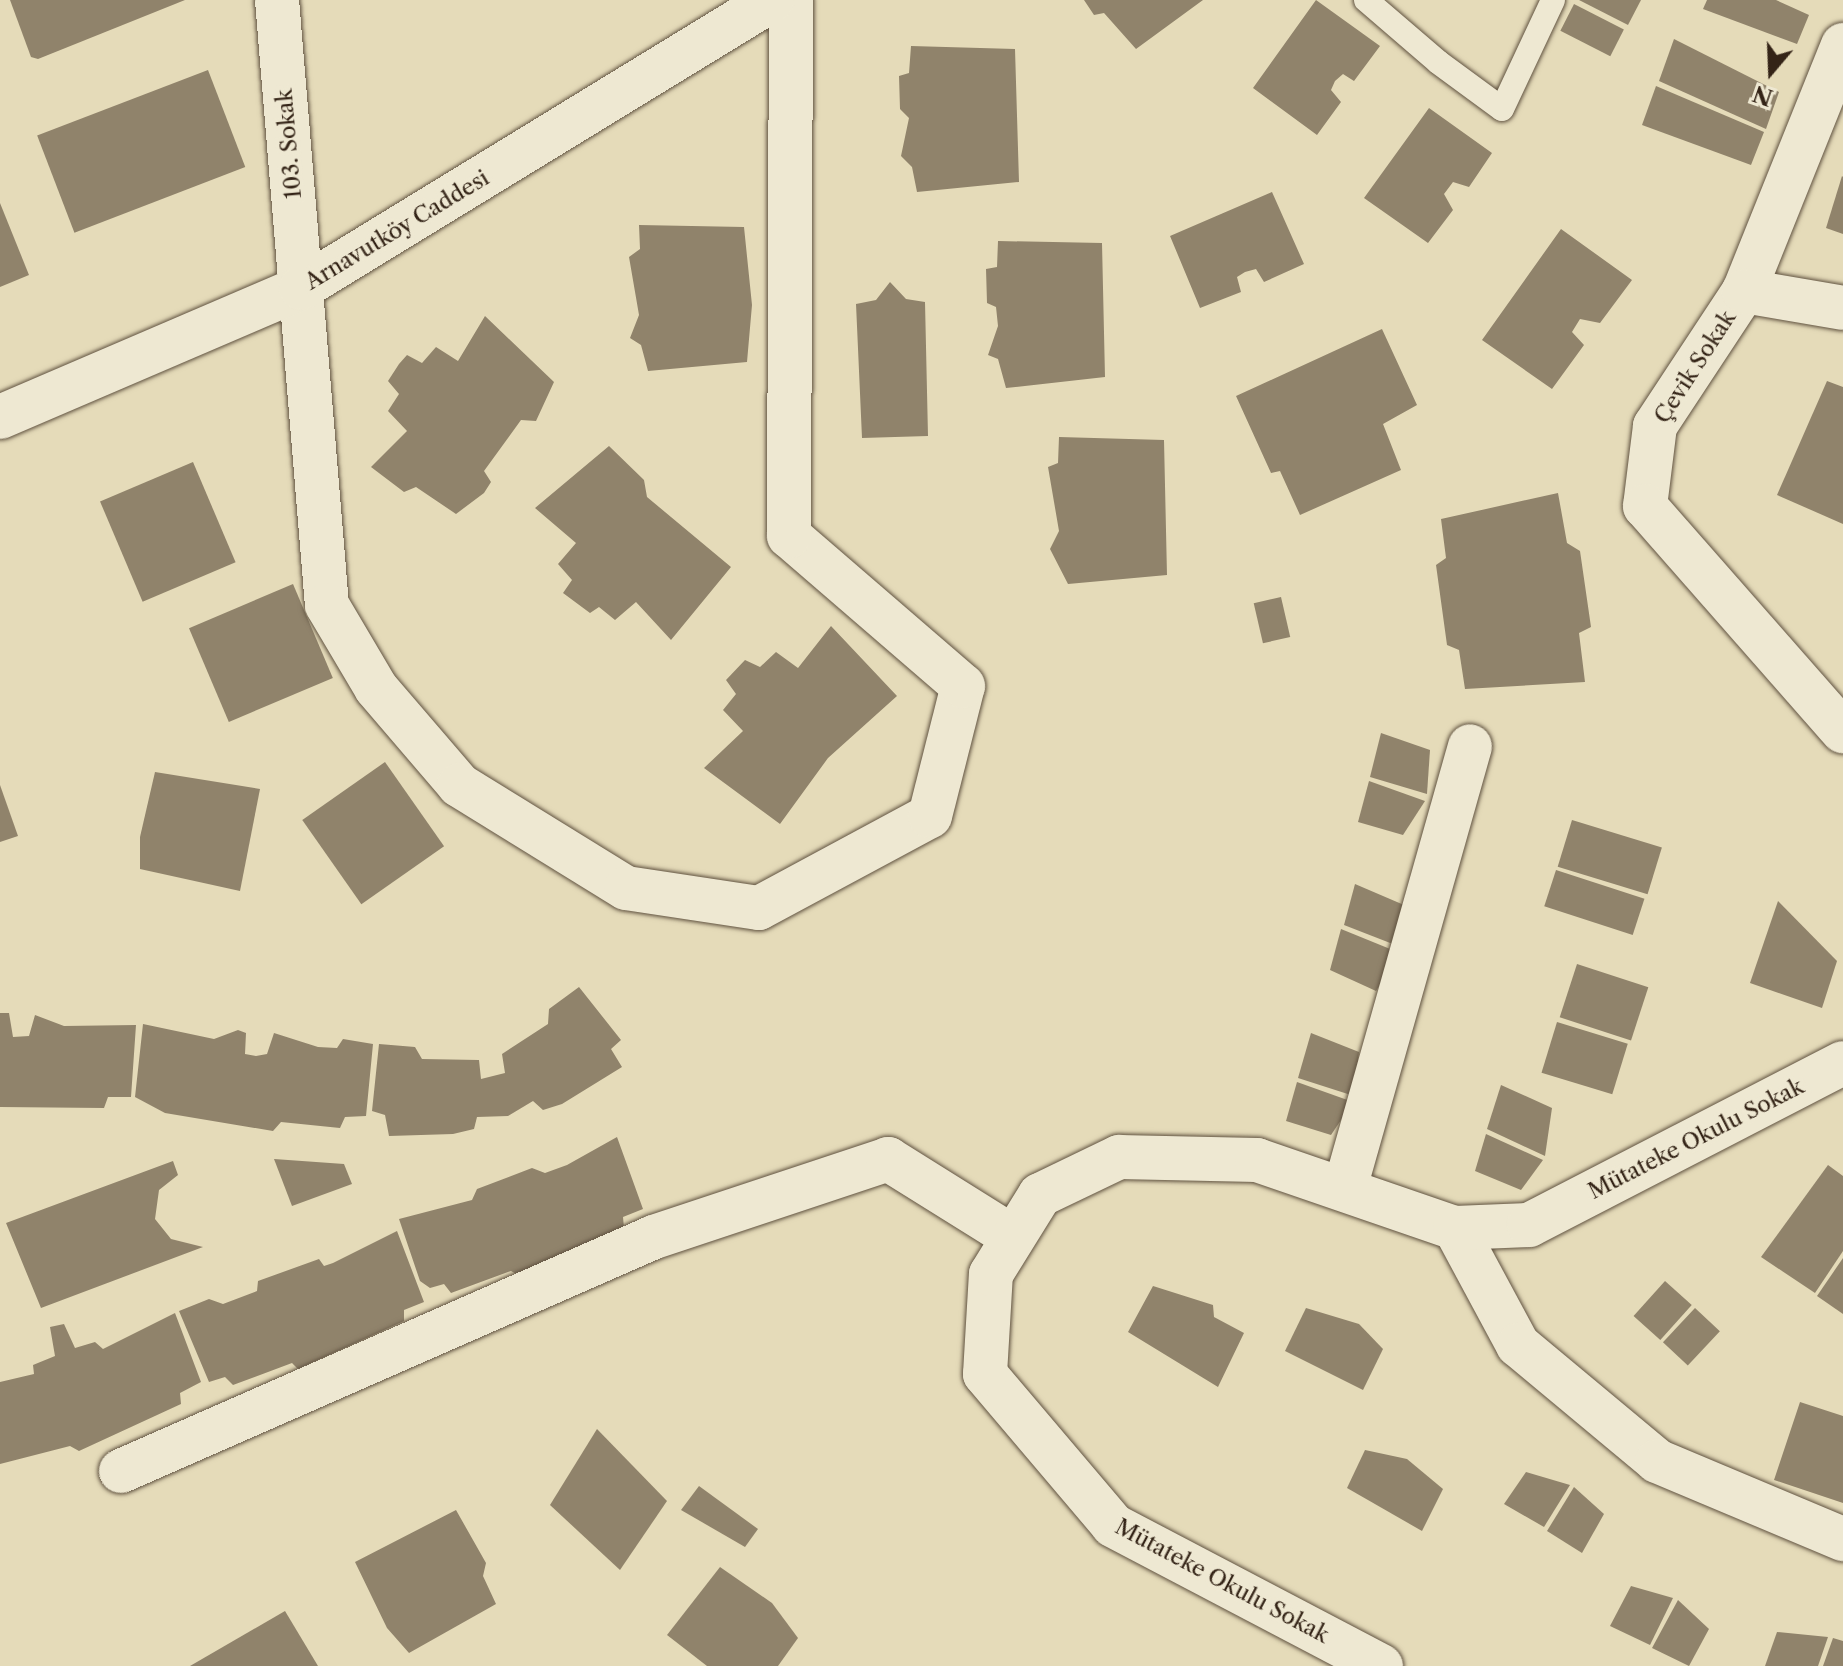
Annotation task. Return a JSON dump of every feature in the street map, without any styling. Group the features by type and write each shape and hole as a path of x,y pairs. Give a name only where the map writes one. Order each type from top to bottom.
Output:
{"street":[{"name":"103. Sokak","path":"277,0 327,605 376,688 459,785 626,888 759,908 930,816 963,686 789,536 791,0"},
{"name":"Arnavutköy Caddesi","path":"0,417 301,288 772,0"},
{"name":"Çevik Sokak","path":"1843,45 1744,291 1655,426 1645,506 1843,731"},
{"path":"1744,291 1843,308"},
{"path":"1345,1188 1470,746"},
{"name":"Mütateke Okulu Sokak","path":"1381,1666 1113,1525 985,1374 991,1274 1040,1195 1119,1157 1257,1160 1455,1228 1529,1225 1843,1063"},
{"path":"121,1471 654,1237 888,1159 1013,1237"},
{"path":"1455,1228 1518,1345 1657,1461 1843,1539"}],"lane":[{"path":"1366,0 1438,62 1502,109 1553,0"}],"building":[{"path":"10,0 185,0 38,59 31,57"},
{"path":"1084,0 1203,0 1136,49 1104,13 1094,15"},
{"path":"1316,0 1380,46 1354,81 1343,74 1335,81 1331,90 1341,102 1317,135 1253,88"},
{"path":"1579,0 1641,0 1628,25"},
{"path":"1707,0 1776,0 1809,15 1797,44 1703,9"},
{"path":"1574,4 1624,29 1610,56 1560,31"},
{"path":"1674,39 1779,92 1766,129 1659,81"},
{"path":"911,46 1015,49 1019,182 917,192 912,167 901,156 909,118 900,109 899,76 909,73"},
{"path":"208,70 245,167 74,233 37,136"},
{"path":"1656,86 1764,132 1751,165 1642,125"},
{"path":"1429,108 1492,153 1469,187 1453,182 1444,194 1453,210 1428,243 1364,198"},
{"path":"1843,177 1843,234 1826,228"},
{"path":"1272,192 1304,264 1264,282 1256,269 1245,272 1237,277 1241,292 1200,308 1170,236"},
{"path":"0,203 29,275 0,287"},
{"path":"639,225 744,227 752,305 747,362 648,371 641,345 630,338 639,315 629,257 640,249"},
{"path":"1561,229 1632,280 1600,323 1580,319 1572,332 1584,345 1552,389 1482,340"},
{"path":"998,241 1102,243 1105,377 1006,388 998,359 988,355 998,326 996,307 987,303 986,269 997,267"},
{"path":"890,282 906,299 925,302 928,436 862,438 856,304 876,300"},
{"path":"485,316 554,382 536,421 521,420 484,471 491,482 484,493 456,514 416,487 404,492 371,467 407,431 388,411 399,394 388,381 399,364 407,355 422,363 436,347 458,361"},
{"path":"1382,329 1417,405 1383,424 1401,470 1300,515 1280,471 1271,473 1236,396"},
{"path":"1827,381 1843,387 1843,524 1777,495"},
{"path":"1059,437 1164,440 1167,575 1068,584 1050,549 1059,531 1048,467 1058,463"},
{"path":"609,446 644,480 647,497 731,567 671,640 636,602 615,620 599,607 590,613 563,593 572,580 558,564 576,543 535,508"},
{"path":"193,462 236,562 143,602 100,501"},
{"path":"1558,493 1567,543 1580,551 1591,627 1579,633 1585,682 1465,689 1459,650 1447,645 1436,565 1446,558 1441,519"},
{"path":"293,584 333,678 229,722 189,628"},
{"path":"1281,597 1290,637 1263,643 1254,603"},
{"path":"831,626 897,696 828,758 780,824 704,768 743,731 723,710 736,694 726,680 745,660 760,667 776,652 798,668"},
{"path":"1381,733 1430,750 1427,794 1370,777"},
{"path":"385,762 444,846 361,904 302,820"},
{"path":"155,772 260,789 240,891 140,869 140,837"},
{"path":"1369,781 1425,801 1403,835 1358,822"},
{"path":"0,785 18,836 0,842"},
{"path":"1572,820 1662,847 1648,894 1558,867"},
{"path":"1556,870 1644,899 1633,935 1544,906"},
{"path":"1355,884 1404,905 1403,948 1344,925"},
{"path":"1778,901 1837,961 1822,1008 1750,983"},
{"path":"1341,929 1400,953 1376,991 1330,970"},
{"path":"1577,964 1648,987 1631,1040 1560,1017"},
{"path":"579,987 621,1040 611,1049 622,1067 562,1104 543,1110 533,1101 508,1116 477,1117 474,1129 453,1134 389,1136 385,1115 372,1111 379,1044 415,1047 422,1059 479,1060 481,1079 505,1073 502,1054 548,1024 549,1009"},
{"path":"0,1013 9,1013 13,1037 29,1036 35,1015 64,1026 136,1025 131,1097 108,1097 104,1108 0,1107"},
{"path":"1557,1022 1628,1044 1612,1094 1542,1073"},
{"path":"143,1024 214,1039 238,1030 246,1033 245,1054 256,1056 267,1054 274,1033 318,1047 337,1048 343,1039 373,1044 366,1116 345,1117 340,1128 281,1122 273,1131 165,1113 135,1097"},
{"path":"1311,1033 1359,1052 1354,1096 1298,1078"},
{"path":"1297,1082 1353,1102 1331,1135 1286,1121"},
{"path":"1501,1085 1552,1108 1545,1156 1487,1129"},
{"path":"1486,1134 1543,1160 1521,1190 1475,1171"},
{"path":"617,1137 643,1209 623,1217 624,1228 520,1276 511,1271 451,1293 444,1284 430,1288 420,1281 399,1219 472,1200 477,1189 532,1168 545,1173 567,1165"},
{"path":"274,1159 344,1164 352,1184 292,1206"},
{"path":"173,1161 178,1175 159,1190 155,1219 171,1239 203,1247 41,1308 6,1223"},
{"path":"1828,1165 1843,1176 1843,1251 1815,1293 1761,1257"},
{"path":"397,1231 424,1302 404,1310 404,1321 298,1369 292,1363 233,1385 225,1377 209,1382 179,1311 209,1299 223,1304 257,1291 258,1281 319,1259 324,1266 333,1263"},
{"path":"1843,1258 1843,1314 1817,1296"},
{"path":"1665,1281 1692,1305 1660,1340 1634,1316"},
{"path":"1153,1286 1213,1305 1214,1317 1244,1333 1218,1387 1128,1332"},
{"path":"1306,1308 1359,1324 1383,1349 1363,1390 1285,1351"},
{"path":"1695,1308 1720,1331 1688,1366 1663,1342"},
{"path":"175,1313 201,1382 180,1393 181,1404 79,1451 70,1446 0,1464 0,1382 34,1374 33,1365 55,1356 50,1327 64,1324 75,1348 95,1342 103,1349"},
{"path":"1800,1402 1843,1416 1843,1503 1774,1480"},
{"path":"597,1429 667,1501 620,1570 550,1505"},
{"path":"1365,1450 1407,1459 1443,1489 1422,1531 1347,1488"},
{"path":"1526,1472 1570,1485 1544,1527 1504,1504"},
{"path":"699,1486 758,1529 745,1547 681,1510"},
{"path":"1574,1487 1604,1514 1582,1553 1547,1531"},
{"path":"456,1510 486,1563 483,1576 496,1604 409,1653 387,1628 355,1562"},
{"path":"720,1567 772,1603 798,1638 778,1666 707,1666 667,1635"},
{"path":"1631,1586 1673,1598 1650,1645 1610,1626"},
{"path":"1678,1600 1709,1629 1689,1666 1652,1648"},
{"path":"285,1611 318,1666 190,1666"},
{"path":"1777,1632 1828,1637 1818,1666 1765,1666"},
{"path":"1833,1638 1843,1641 1843,1666 1823,1666"}]}
